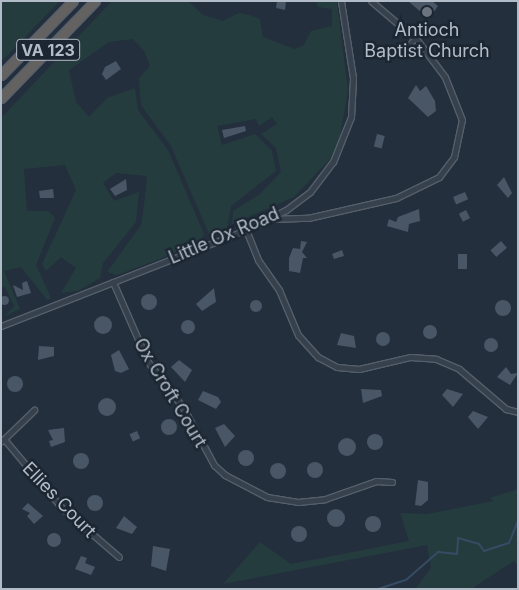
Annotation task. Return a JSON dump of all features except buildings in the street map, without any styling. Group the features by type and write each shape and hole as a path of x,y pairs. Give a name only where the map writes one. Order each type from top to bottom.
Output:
{"highway":[{"name":"VA 123","path":"1,75 73,1"},
{"name":"VA 123","path":"1,98 95,1"}],"street":[{"name":"Little Ox Road","path":"1,326 246,230 270,219 318,183 346,134 353,78 341,1"},
{"path":"270,219 308,218 381,203 422,187 447,169 460,139 460,114 445,77 416,38 371,1"},
{"path":"402,54 416,38"},
{"path":"246,230 258,260 279,290 298,336 318,357 359,369 410,357 436,359 459,369 506,410 518,412"},
{"name":"Ox Croft Court","path":"113,282 144,354 184,409 214,465 225,475 267,497 298,502 325,498 376,482 392,482"},
{"path":"2,440 34,410"},
{"name":"Ellies Court","path":"2,440 62,508 119,557"}],"green space":[{"path":"1,1 60,1 1,62"},
{"path":"112,1 188,1 203,15 223,21 239,13 249,15 260,19 263,37 295,49 304,45 311,31 332,26 332,9 318,7 316,1 337,1 348,91 340,137 331,158 294,197 232,224 233,211 259,195 281,172 276,148 261,134 277,124 272,117 259,126 256,119 217,126 222,145 255,134 272,151 276,171 231,206 227,228 209,234 171,146 141,105 139,78 150,66 144,51 133,39 109,42 69,70 76,102 89,117 107,98 135,88 138,110 168,150 204,234 201,240 160,259 117,275 107,272 141,225 147,176 116,173 103,183 114,201 139,192 136,222 103,263 100,278 78,291 61,293 76,268 61,257 46,271 42,264 76,190 65,165 24,169 27,211 48,211 55,218 36,265 51,298 47,300 21,267 4,271 20,309 5,316 14,306 5,287 1,288 1,118"},
{"path":"518,489 518,567 514,561 471,589 415,589 431,568 427,545 223,584 260,542 291,564 409,541 400,513 427,514 494,501 490,498"}],"waterway":[{"path":"378,589 406,580 438,552 457,554 458,538 479,544 484,551 509,543 518,521"}],"place":[{"name":"Antioch Baptist Church","path":"427,12"}]}
